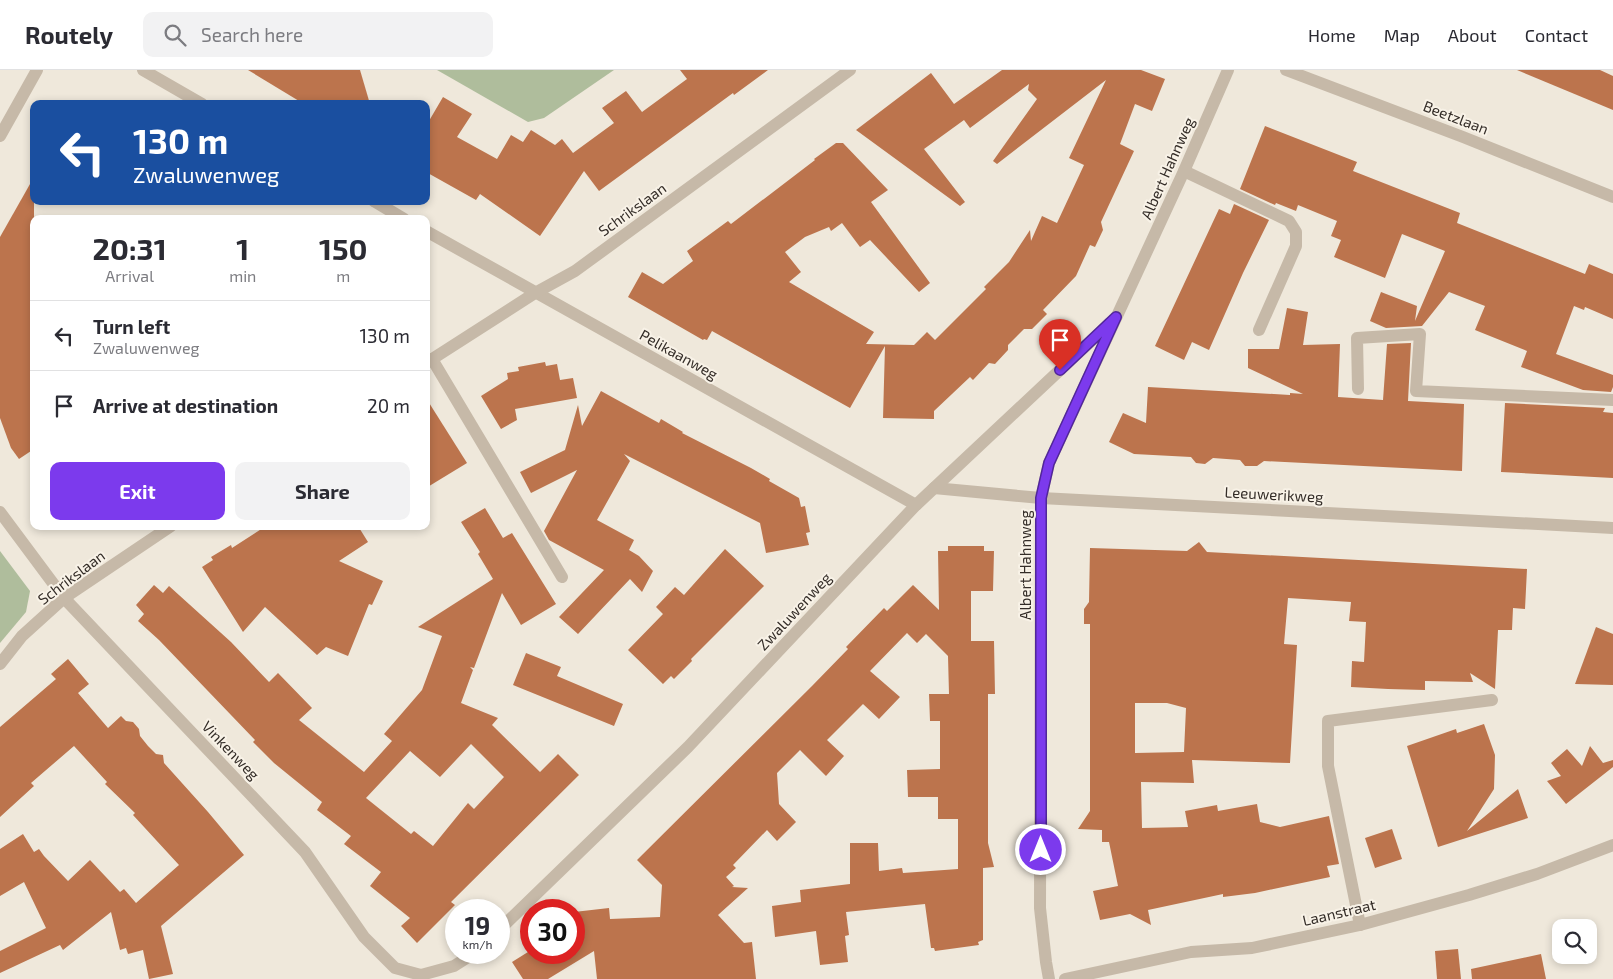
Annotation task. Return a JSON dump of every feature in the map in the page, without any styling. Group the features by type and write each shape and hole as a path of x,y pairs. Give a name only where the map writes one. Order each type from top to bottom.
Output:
{"street":[{"path":"0,136 37,70"},
{"path":"143,70 195,100"},
{"name":"Schrikslaan","path":"430,360 536,293 575,271 850,70"},
{"name":"Albert Hahnweg","path":"1049,979 1040,908 1041,498 1049,463 1184,171 1228,70"},
{"name":"Beetzlaan","path":"1286,70 1613,196"},
{"path":"1184,171 1289,221 1296,232 1296,246 1259,330"},
{"path":"381,205 397,215"},
{"name":"Pelikaanweg","path":"430,233 916,505"},
{"name":"Zwaluwenweg","path":"510,919 688,747 916,505 1116,317"},
{"path":"1358,389 1357,338 1420,334 1416,391 1613,400"},
{"path":"430,363 562,578"},
{"name":"Leeuwerikweg","path":"934,488 1041,498 1613,528"},
{"name":"Vinkenweg","path":"0,512 64,598 305,852 364,937 395,968 421,975 457,964"},
{"name":"Schrikslaan","path":"0,664 22,636 64,598 164,530"},
{"path":"1360,925 1328,766 1328,721 1492,700"},
{"name":"Laanstraat","path":"1065,979 1191,952 1252,948 1360,925 1469,896 1538,874 1613,846"}],"green space":[{"path":"437,70 614,70 544,118 528,122"},
{"path":"0,551 30,591 26,612 0,643"}],"building":[{"path":"248,70 360,70 369,100 297,100"},
{"path":"680,70 768,70 734,95 733,93 599,191 584,171 540,236 480,194 476,200 430,174 430,119 443,97 472,114 457,137 497,159 511,135 523,142 531,130 555,145 562,139 573,153 614,123 602,108 626,91 642,112 687,79"},
{"path":"1002,70 1141,70 1165,79 1152,111 1135,104 1120,144 1134,151 1101,222 1103,230 1095,247 1090,245 1076,276 1043,310 1047,314 1032,329 1024,329 1008,345 1008,350 995,364 989,363 973,380 970,377 934,411 934,419 883,418 885,346 850,408 712,331 707,340 703,340 628,297 642,272 663,284 693,261 687,251 728,221 731,224 836,143 843,143 888,190 871,202 930,283 919,292 870,240 860,247 842,223 831,231 829,227 805,237 785,252 801,272 789,282 874,332 866,344 914,345 927,332 935,340 986,289 984,287 1009,262 1030,230 1031,241 1042,216 1057,223 1084,165 1069,158 1106,80 997,164 993,161 1037,99 1028,90 1029,84 970,128 964,120 924,149 965,202 960,206 856,130 931,73 954,104"},
{"path":"1517,70 1600,70 1613,76 1613,110"},
{"path":"1265,126 1357,162 1353,171 1460,213 1457,223 1585,274 1589,264 1613,274 1613,319 1585,307 1584,310 1574,306 1556,354 1613,375 1611,392 1583,390 1521,367 1527,351 1475,330 1485,306 1449,292 1422,326 1386,328 1370,321 1381,292 1417,306 1415,321 1445,251 1402,234 1385,278 1334,257 1341,240 1331,236 1337,221 1298,205 1296,211 1276,203 1275,205 1240,189"},
{"path":"30,184 30,205 34,205 34,215 30,215 30,452 19,459 11,448 0,418 0,237"},
{"path":"1234,204 1269,220 1209,350 1192,342 1184,360 1155,346 1219,209 1230,214"},
{"path":"1287,308 1308,312 1303,345 1340,344 1338,397 1383,400 1387,344 1411,343 1408,401 1464,404 1462,471 1264,461 1257,466 1245,466 1240,460 1213,458 1205,464 1196,463 1191,457 1134,454 1109,442 1123,413 1146,423 1148,387 1290,395 1290,393 1303,394 1248,368 1248,349 1279,349"},
{"path":"545,362 546,366 557,364 560,380 573,378 577,398 515,409 517,420 501,429 481,396 508,379 507,373 519,371 518,367"},
{"path":"601,391 659,423 661,419 682,433 751,468 799,498 801,507 805,506 810,532 806,533 809,545 766,553 760,523 624,454 630,461 597,520 634,540 629,550 639,556 653,571 642,592 630,579 578,634 559,617 604,570 549,540 544,531 577,470 531,493 520,472 565,450 578,405 582,426"},
{"path":"1505,403 1605,408 1603,412 1613,413 1613,478 1501,472"},
{"path":"430,404 467,463 430,486"},
{"path":"485,508 503,538 512,533 556,604 521,625 502,593 474,668 470,667 473,670 461,703 498,718 492,725 540,772 558,754 579,775 454,899 445,899 445,915 417,943 401,926 410,918 370,886 381,872 344,844 351,836 317,810 322,802 274,763 253,742 255,740 159,640 138,621 144,614 136,605 154,585 163,593 169,586 231,642 269,682 278,673 312,708 299,720 364,772 392,741 384,734 422,690 442,636 418,627 493,579 478,554 480,552 461,522","holes":["471,744 504,777 474,809 468,803 433,846 414,831 411,834 366,798 410,751 440,777"]},
{"path":"260,530 360,530 368,542 339,561 383,581 372,605 369,604 348,656 326,647 317,655 265,607 243,632 202,567 213,560 211,557 231,545 232,548"},
{"path":"1199,542 1207,552 1527,569 1525,609 1513,608 1512,630 1498,630 1495,689 1470,673 1473,682 1425,681 1425,690 1388,689 1351,687 1352,661 1364,662 1366,622 1349,621 1351,602 1288,598 1284,644 1297,645 1290,763 1192,760 1194,783 1141,782 1142,828 1188,827 1185,811 1217,805 1218,811 1257,804 1260,822 1280,827 1329,816 1339,864 1327,866 1330,877 1255,893 1223,897 1223,894 1148,910 1151,925 1130,914 1100,920 1093,891 1118,886 1109,842 1102,842 1102,830 1078,829 1090,811 1090,624 1084,624 1084,609 1089,602 1090,548 1187,551","holes":["1135,703 1167,703 1186,708 1184,752 1135,753"]},
{"path":"948,546 984,546 984,551 994,551 993,591 971,591 971,641 994,641 995,694 988,694 988,843 994,867 983,868 983,940 978,942 979,945 935,951 934,948 931,948 925,904 846,912 849,935 845,936 848,962 820,965 816,931 775,937 772,906 801,902 800,890 850,884 850,843 878,843 879,871 902,868 903,873 958,869 958,819 938,819 938,797 908,797 907,770 940,769 940,721 930,721 929,694 949,694 948,656 926,634 917,643 907,633 870,671 900,697 879,719 863,704 827,740 844,756 826,776 800,750 777,773 779,804 796,822 777,841 767,830 733,865 736,868 726,877 734,886 732,887 748,888 718,915 744,943 752,942 756,979 597,979 594,951 585,956 585,911 609,908 610,919 660,917 662,885 637,860 812,686 884,608 887,611 913,585 939,610 938,551 948,551"},
{"path":"725,549 764,586 691,659 692,661 674,679 671,676 663,684 628,650 663,614 656,607 675,587 684,595"},
{"path":"1596,627 1613,634 1613,685 1575,684"},
{"path":"526,653 561,667 557,676 623,704 614,726 513,685"},
{"path":"68,659 89,684 78,693 108,728 121,716 126,721 133,722 148,746 156,754 163,755 164,763 244,855 161,926 173,974 149,979 143,950 128,954 126,948 120,950 111,912 63,950 60,945 0,973 0,951 46,928 24,882 0,896 0,849 23,834 34,852 39,849 68,881 90,860 120,892 124,889 136,903 179,865 133,815 135,813 105,784 107,782 74,746 31,783 34,786 0,817 0,727 56,679 51,674"},
{"path":"1484,724 1495,755 1494,789 1467,831 1518,789 1528,818 1438,847 1407,746 1456,729 1457,733"},
{"path":"1590,746 1603,763 1613,760 1613,767 1566,804 1547,781 1561,776 1551,763 1567,749 1582,766"},
{"path":"1392,829 1402,859 1375,868 1365,838"},
{"path":"1458,949 1461,979 1437,979 1435,951"},
{"path":"1541,954 1546,979 1472,979 1471,969"},
{"path":"520,957 520,964 573,964 548,979 523,979 512,962"}],"route":[{"path":"1041,850 1041,498 1049,463 1116,317 1060,370"}]}
